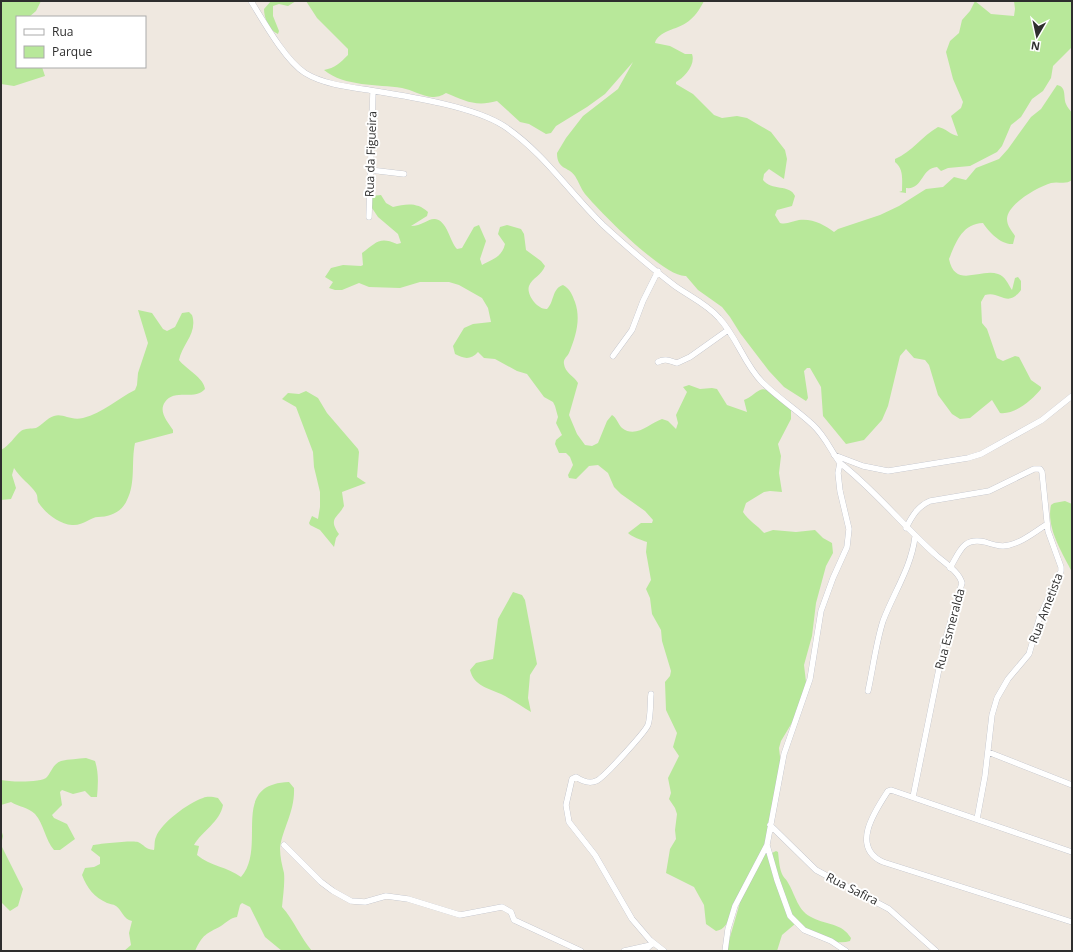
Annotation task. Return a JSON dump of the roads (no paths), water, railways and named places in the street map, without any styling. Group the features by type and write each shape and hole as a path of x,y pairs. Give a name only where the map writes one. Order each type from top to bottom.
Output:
{"street":[{"name":"Rua Esmeralda","path":"251,1 270,31 303,72 324,81 460,109 491,118 537,152 581,202 604,225 658,271 719,317 748,364 762,383 814,426 827,442 840,463 855,476 915,537 962,579 962,586 944,644 913,797"},
{"name":"Rua da Figueira","path":"369,217 373,91"},
{"path":"370,170 404,174"},
{"path":"613,356 632,330 642,301 658,271"},
{"path":"658,362 662,360 669,360 677,363 690,358 728,330"},
{"path":"834,455 863,466 888,471 968,458 981,454 1042,420 1072,396"},
{"path":"725,951 728,929 736,906 767,845 784,754 810,680 821,611 833,578 847,547 849,529 840,491 838,473 840,463"},
{"name":"Rua Ametista","path":"906,528 912,516 924,503 989,491 1024,472 1038,468 1044,477 1047,524 1050,541 1061,567 1061,573 1040,616 1029,654 1008,679 997,698 992,715 988,752 977,819"},
{"path":"950,568 963,546 969,541 977,540 1004,546 1032,534 1047,524"},
{"path":"868,691 883,622 913,554 915,537"},
{"path":"651,694 648,724 642,734 608,769 602,779 595,782 584,782 576,777 572,779 566,805 571,826 595,855 632,919 653,944 664,951"},
{"path":"988,752 1072,785"},
{"path":"1072,852 892,790 889,790 872,817 868,827 867,842 869,850 877,858 1072,922"},
{"name":"Rua Safira","path":"770,825 816,870 883,904 936,951"},
{"path":"284,844 321,882 333,892 351,901 365,902 386,896 408,899 460,915 502,907 511,912 514,920 581,951"},
{"path":"767,845 777,880 790,916 804,930 831,941 845,951"},
{"path":"624,951 653,944"},
{"path":"644,951 653,944"}]}
